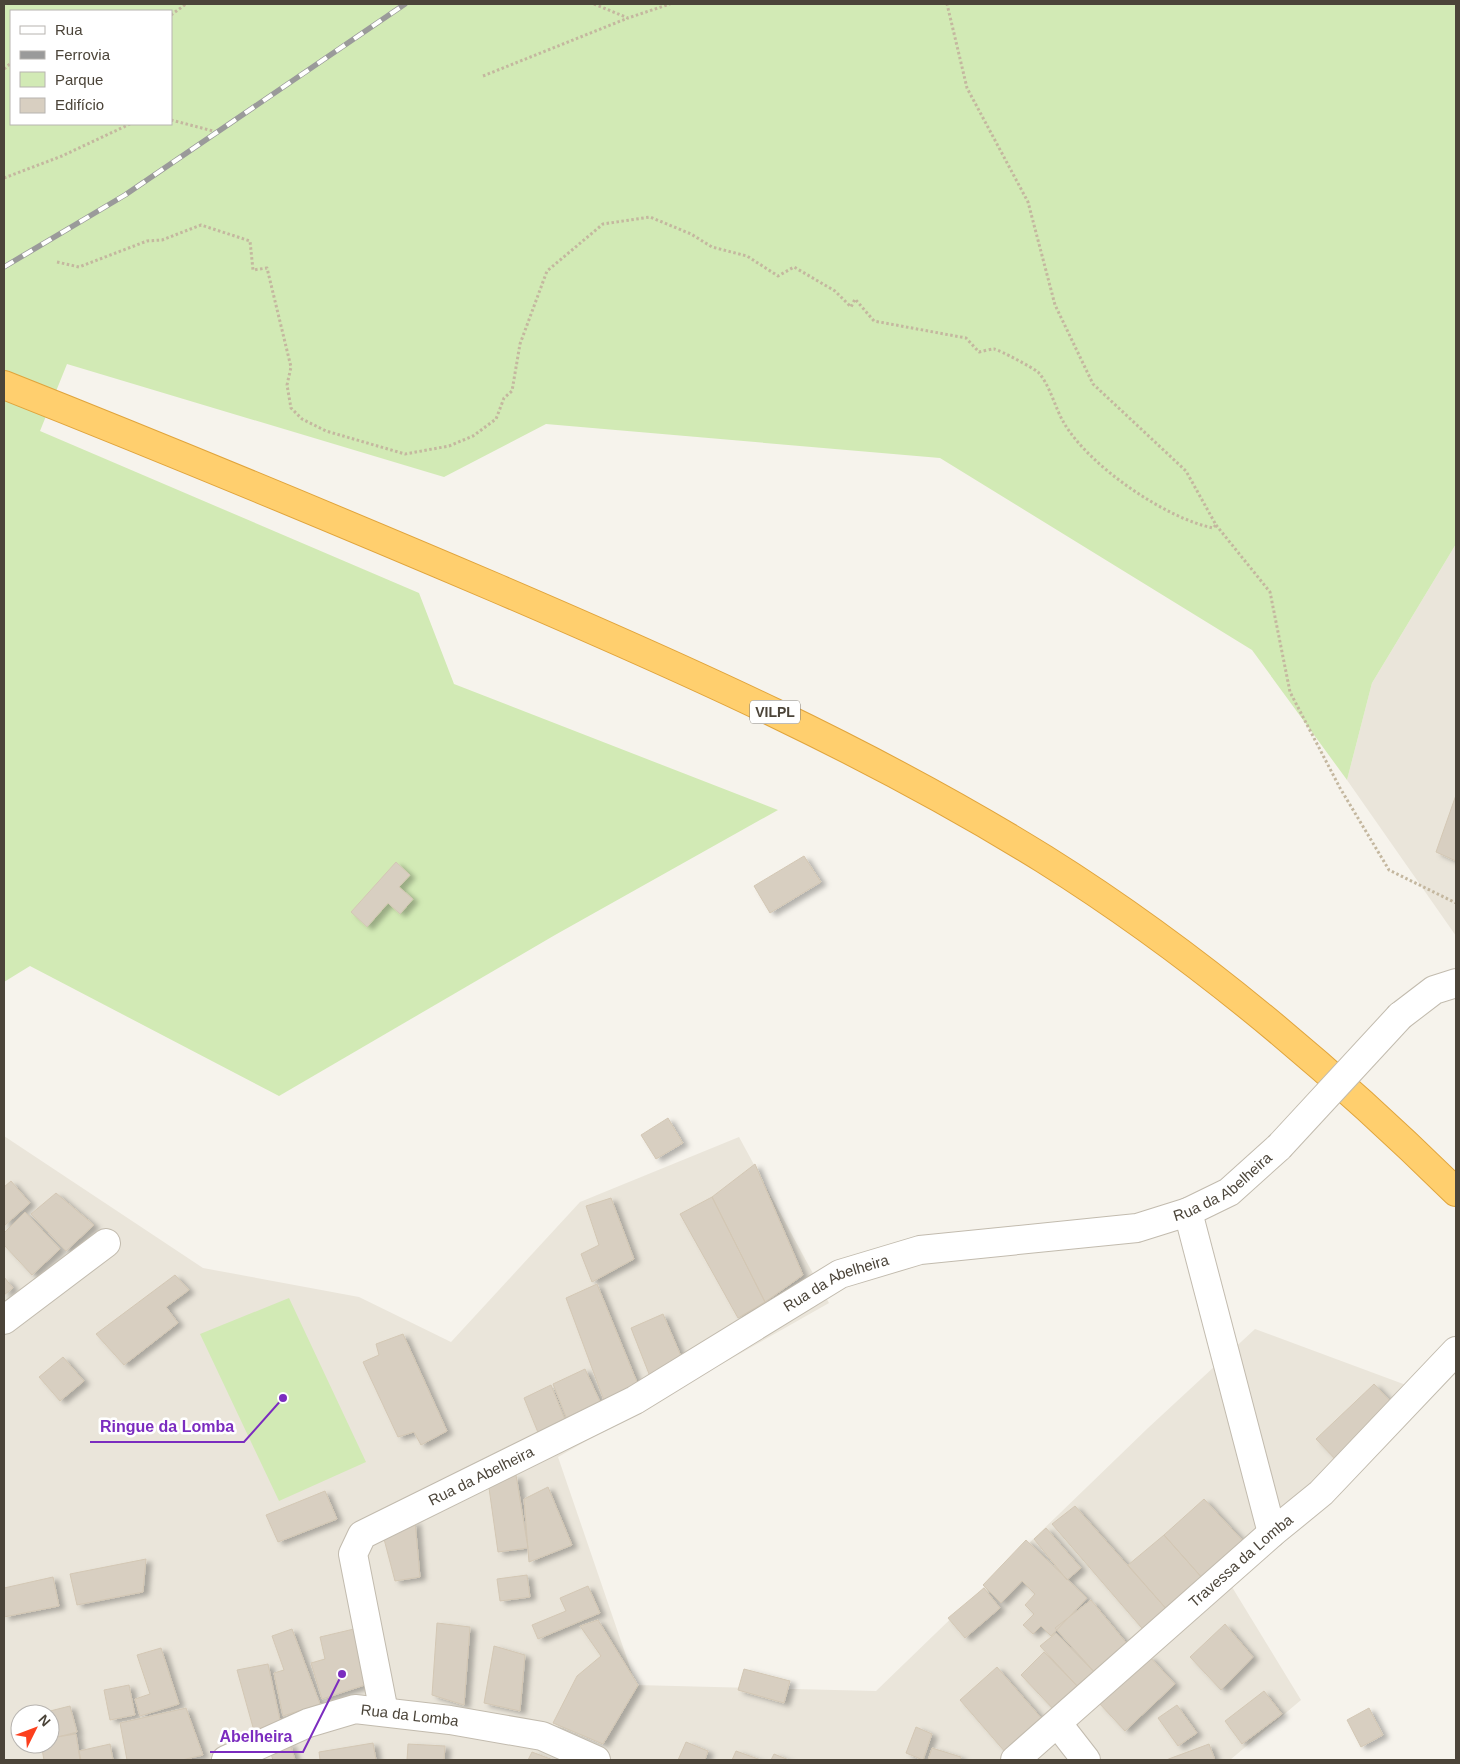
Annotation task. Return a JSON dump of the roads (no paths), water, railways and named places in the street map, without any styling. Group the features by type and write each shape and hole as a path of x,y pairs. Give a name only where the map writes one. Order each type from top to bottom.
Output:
{"highway":[{"name":"VILPL","path":"4,385 147,442 670,662 818,733 963,810 1048,862 1129,916 1234,994 1355,1097 1456,1192"}],"street":[{"name":"Rua da Abelheira","path":"384,1712 352,1554 362,1535 635,1400 840,1274 920,1250 1137,1228 1188,1212 1229,1192 1279,1147 1400,1016 1434,990 1456,983"},
{"path":"1188,1212 1272,1533"},
{"path":"4,1320 106,1243"},
{"name":"Travessa da Lomba","path":"1015,1760 1272,1533 1321,1493 1456,1351"},
{"name":"Rua da Lomba","path":"226,1760 308,1723 355,1709 450,1720 542,1736 596,1760"},
{"path":"1058,1724 1086,1760"}],"railway":[{"path":"4,267 125,195 405,4"}],"place":[{"name":"Ringue da Lomba","path":"283,1398"},
{"name":"Abelheira","path":"342,1674"}]}
